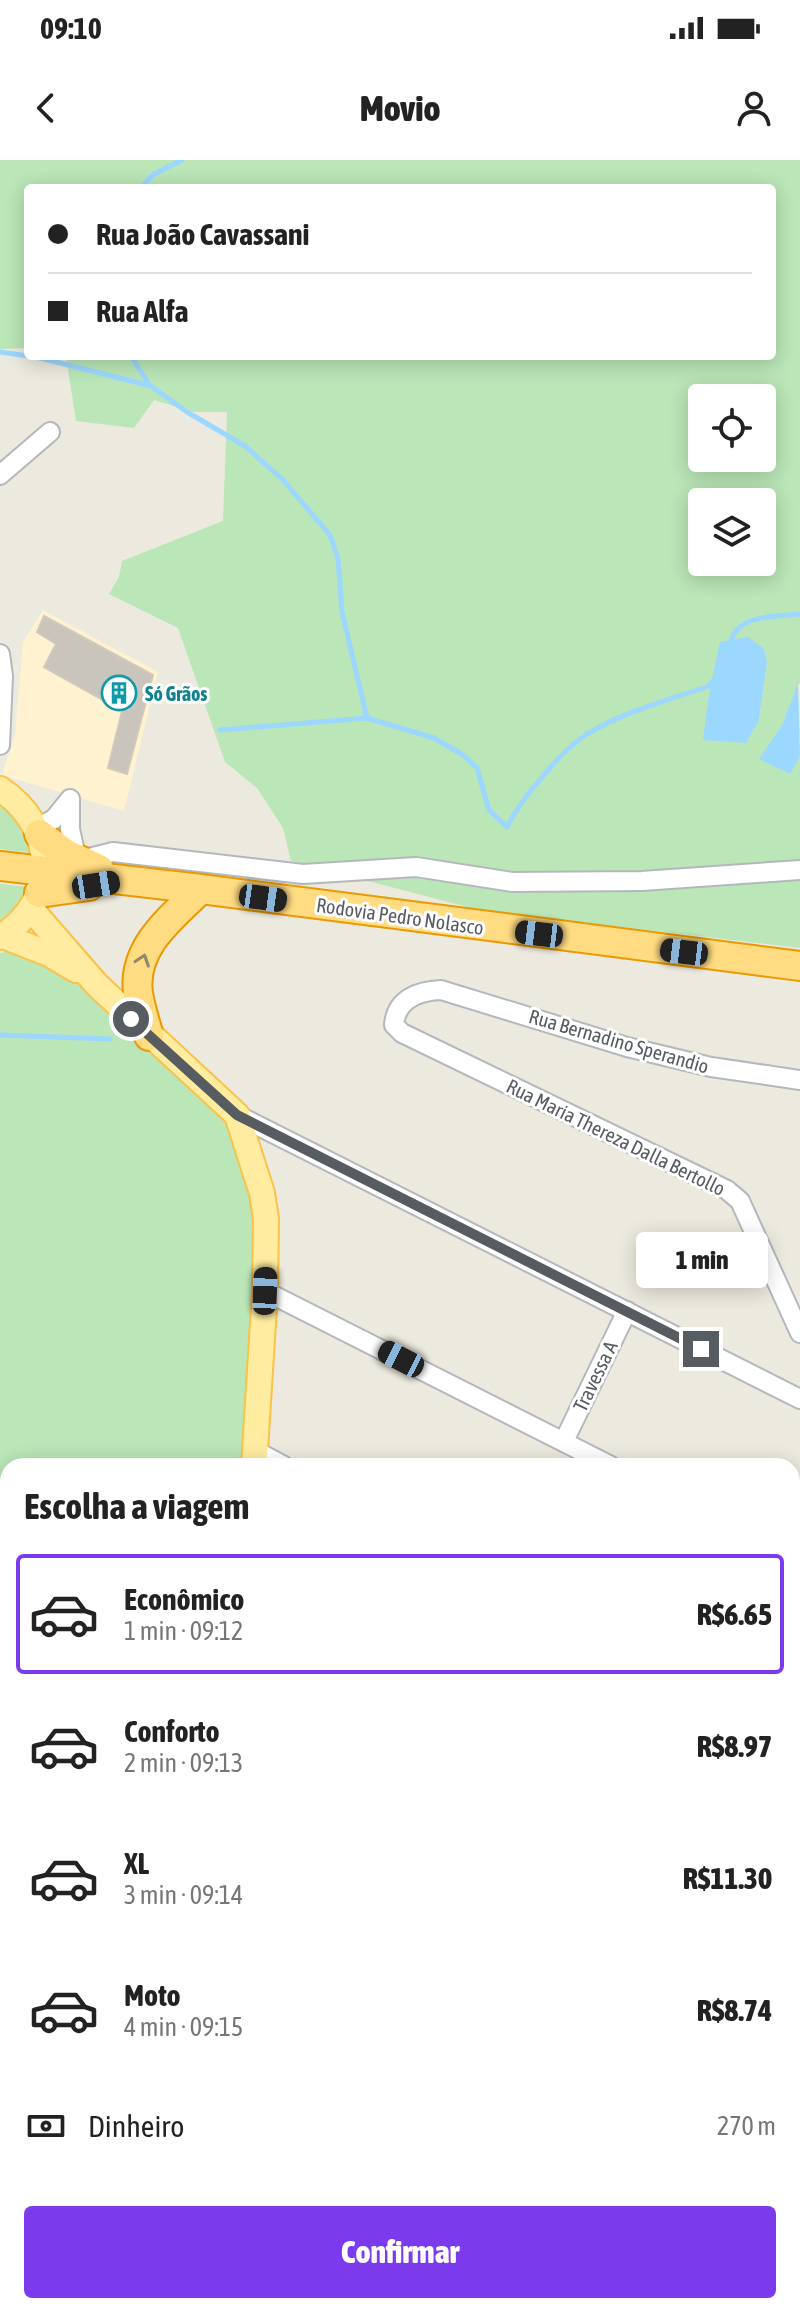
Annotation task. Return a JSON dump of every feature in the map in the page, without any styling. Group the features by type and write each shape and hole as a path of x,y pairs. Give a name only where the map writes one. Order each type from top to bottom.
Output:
{"highway":[{"path":"38,831 77,861 126,880"},
{"name":"Rodovia Pedro Nolasco","path":"0,866 38,891 126,880 800,966"},
{"path":"149,1036 138,992 140,964 155,935 201,889"}],"main road":[{"path":"0,789 15,799 38,831 38,891 19,924 1,937"},
{"path":"38,891 97,985"},
{"path":"1,937 49,954 97,985 237,1115 262,1193 267,1253 255,1458"}],"street":[{"path":"0,475 50,432"},
{"path":"0,654 3,676 0,745"},
{"path":"38,831 54,819 70,799 70,829 77,861 113,852 303,874 416,867 512,882 642,881 800,870"},
{"name":"Rua Maria Thereza Dalla Bertollo","path":"441,990 415,994 401,1005 394,1025 402,1033 727,1190 740,1201 800,1333"},
{"name":"Rua Bernadino Sperandio","path":"441,990 638,1050 711,1067 800,1080"},
{"path":"237,1115 800,1399"},
{"path":"265,1291 596,1458"},
{"name":"Travessa A","path":"564,1441 627,1311"}],"shaded area":[{"path":"43,610 158,672 124,811 2,775 15,734 23,642"}],"green space":[{"path":"0,160 800,160 800,684 782,725 760,759 795,763 800,756 800,948 479,910 291,861 283,828 257,788 225,762 178,628 109,594 119,577 122,561 223,521 227,412 194,412 154,400 134,428 76,421 67,360 776,360 776,184 24,184 24,348 0,349","holes":["767,662 759,720 704,740 709,694"]},
{"path":"0,800 19,814 33,853 0,849"},
{"path":"0,884 29,887 20,905 0,920"},
{"path":"24,949 61,964 211,1101 246,1158 260,1207 252,1458 0,1458 0,953"}],"water":[{"path":"748,637 764,649 767,662 759,720 746,743 703,740 720,642"},
{"path":"798,683 800,756 790,774 759,759 782,725"}],"building":[{"name":"Só Grãos","path":"44,616 153,675 127,774 108,768 122,711 44,667 56,644 37,632"}],"waterway":[{"path":"144,184 154,174 182,160"},
{"path":"0,352 24,355"},
{"path":"48,360 151,386 187,412 245,446 283,480 330,535 338,559 342,612 367,718"},
{"path":"134,360 150,386"},
{"path":"730,644 740,627 758,618 800,614"},
{"path":"220,730 367,718 434,738 463,755 477,768 489,810 507,827 542,776 577,741 631,713 709,686 715,678"},
{"path":"0,1035 110,1039"}],"place":[{"name":"Só Grãos","path":"119,693"}],"route":[{"path":"131,1019 237,1115 701,1349"}]}
